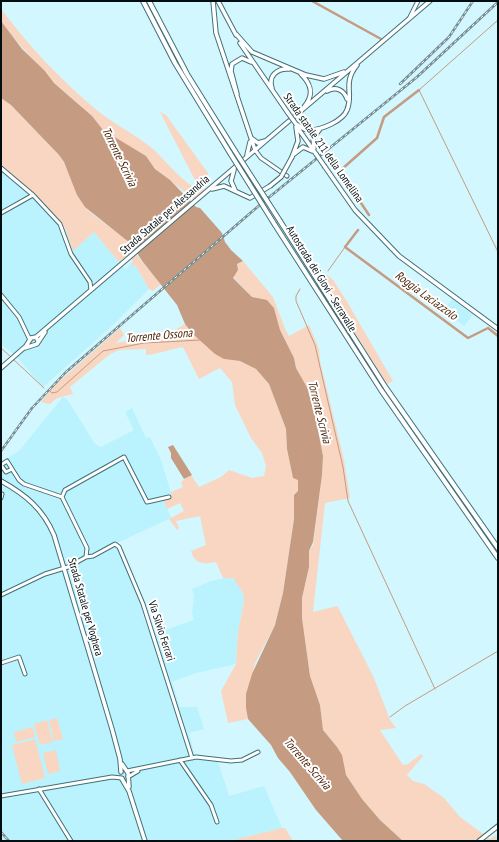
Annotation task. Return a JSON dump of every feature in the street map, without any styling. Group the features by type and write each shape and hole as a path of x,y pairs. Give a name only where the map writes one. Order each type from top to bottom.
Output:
{"highway":[{"name":"Autostrada dei Giovi - Serravalle","path":"143,1 175,63 275,225 381,390 498,558"},
{"name":"Autostrada dei Giovi - Serravalle","path":"149,1 187,74 386,388 498,548"}],"main road":[{"path":"213,1 216,33 255,150"},
{"name":"Strada statale 211 della Lomellina","path":"218,1 254,64 355,210 399,256 497,329"},
{"path":"295,116 430,1"},
{"path":"236,34 252,52 301,73 324,78 337,76 352,67"},
{"path":"238,101 231,71 232,64 242,58 247,59 254,64"},
{"path":"296,124 306,130 320,128 342,117 348,104 349,78 363,58"},
{"path":"277,98 271,85 272,75 281,69 291,69"},
{"path":"299,113 310,99 311,92 308,81 301,73"},
{"path":"315,99 330,89 336,89 345,94 348,104"},
{"name":"Strada Statale per Alessandria","path":"2,367 289,121"},
{"path":"292,157 298,137 296,124"},
{"path":"316,154 313,138 320,128"},
{"path":"250,137 258,143 267,140"},
{"path":"246,158 250,147 250,137"},
{"path":"206,192 221,186 250,198 270,186 281,177 298,149 309,148 316,154"},
{"path":"236,167 231,181 236,191"},
{"name":"Strada Statale per Alessandria","path":"31,342 37,344 36,338"},
{"name":"Strada Statale per Voghera","path":"1,481 28,498 39,508 54,535 120,759 128,777 129,791"},
{"name":"Strada Statale per Voghera","path":"120,759 120,772 129,791 145,841"},
{"path":"120,772 126,771"},
{"path":"122,778 128,777"},
{"path":"479,841 498,826"}],"street":[{"path":"407,20 418,1"},
{"path":"255,150 261,158 287,176"},
{"path":"1,168 33,195 60,224 71,254 90,282 91,290"},
{"path":"1,213 33,195"},
{"path":"90,282 98,284"},
{"path":"1,295 19,317 31,342"},
{"path":"25,328 36,338"},
{"path":"1,595 45,574 64,568 86,558 87,548 62,497 64,490 122,457 126,458 147,502 169,497"},
{"path":"12,469 19,480 24,484 62,497"},
{"path":"1,498 2,494"},
{"name":"Via Silvio Ferrari","path":"86,558 93,556 115,544 119,547 143,604 192,758"},
{"path":"1,662 18,658 25,674"},
{"path":"126,771 192,758 231,761 242,760 258,752"},
{"path":"180,760 211,805 217,822"},
{"path":"128,777 142,769"},
{"path":"112,777 120,772"},
{"path":"1,796 112,777 122,778"},
{"path":"39,789 71,841"}],"shaded area":[{"path":"1,9 33,48 80,96 100,113 153,149 181,177 192,186 196,187 196,182 160,112 166,115 208,173 208,181 203,191 194,199 155,169 146,156 103,131 80,105 54,83 11,35 1,21"},
{"path":"1,98 11,105 59,155 80,199 89,211 130,243 134,250 119,262 94,232 73,251 65,228 59,219 1,166"},
{"path":"1,166 59,219 65,228 72,251 94,232 122,266 126,269 130,264 136,266 149,289 112,326 43,387 16,356 1,344"},
{"path":"136,254 161,284 153,291 149,289 136,266 130,264 133,261 131,259"},
{"path":"243,261 273,297 289,336 309,325 319,349 320,361 344,460 350,498 325,503 313,612 337,606 339,609 374,678 390,720 396,728 380,730 403,765 408,764 421,754 423,756 407,775 413,781 424,784 444,798 460,817 490,839 496,835 498,841 403,841 380,820 362,799 346,775 340,752 323,730 320,705 310,676 302,618 302,598 309,567 309,551 313,545 323,456 314,410 308,389 296,368 294,358 280,330 274,308 269,302 252,297 233,277 238,270 237,264"},
{"path":"326,274 333,280 346,300 393,381 387,384 320,278"},
{"path":"452,299 473,315 464,326 444,310"},
{"path":"185,324 193,334 224,359 240,361 256,369 269,384 286,429 287,449 293,478 298,479 298,491 294,495 294,519 283,593 275,625 255,663 246,708 248,719 228,723 221,691 236,664 238,632 244,601 243,593 233,578 223,578 216,562 200,562 193,556 191,551 206,545 200,516 176,521 179,528 177,530 169,519 184,511 180,503 167,509 164,501 171,498 171,492 183,487 181,482 191,475 199,487 221,477 229,470 252,478 264,476 266,466 262,453 251,438 235,405 232,382 220,368 199,379 183,347 146,355 146,349 119,350 110,354 70,387 73,394 57,398 50,404 41,402 55,385 120,328 124,335 116,343 145,337 145,332 152,337 168,334"},
{"path":"63,397 67,399 95,444 101,447 134,430 125,412 132,408 146,438 150,437 161,460 172,498 164,501 171,518 119,542 116,546 141,601 143,616 151,635 194,620 192,613 194,595 192,589 211,581 230,577 237,581 243,593 244,601 238,632 236,664 196,673 172,682 180,707 197,707 204,729 189,733 195,756 217,758 229,796 264,786 282,828 229,841 1,841 1,462 19,451"},
{"path":"57,718 63,739 54,741 49,720"},
{"path":"47,720 53,742 40,745 34,724"},
{"path":"33,727 35,737 16,742 14,732"},
{"path":"35,739 45,778 22,784 12,745"},
{"path":"56,750 60,771 48,774 43,753"},
{"path":"282,828 285,828 293,841 229,841"}],"water":[{"name":"Torrente Scrivia","path":"1,21 22,49 44,70 54,83 92,116 103,130 146,156 155,169 170,180 196,207 200,208 222,233 225,242 231,250 243,261 237,264 238,270 233,278 252,297 267,300 274,308 280,330 294,358 296,368 308,389 314,410 323,456 322,475 313,542 309,551 309,567 302,598 302,618 310,676 320,705 323,730 342,755 346,775 362,799 380,820 403,841 343,841 316,810 290,772 278,758 271,745 248,719 246,694 252,674 275,625 283,593 294,519 294,495 298,491 298,480 293,478 287,449 286,429 269,384 256,369 240,361 224,359 215,354 193,334 185,324 177,305 130,243 85,207 77,195 64,162 59,155 11,105 1,98"},
{"path":"173,445 192,475 184,479 171,458 171,453 168,447"}],"waterway":[{"name":"Roggia Laciazzolo","path":"312,1 381,39"},
{"path":"498,20 419,90 498,252"},
{"name":"Roggia Laciazzolo","path":"369,215 341,173 342,169 377,138 384,117 419,90"},
{"name":"Roggia Laciazzolo","path":"358,230 345,247 468,338 488,328 498,336"},
{"path":"328,271 345,247"},
{"name":"Torrente Scrivia","path":"300,289 296,296 296,301 315,345 343,467 348,501 435,689"},
{"name":"Torrente Ossona","path":"50,391 52,393 57,392 103,351 144,343 201,340"},
{"name":"Torrente Ossona","path":"1,348 11,357"},
{"name":"Torrente Ossona","path":"13,359 44,388"},
{"path":"390,717 405,706 498,651"}],"railway":[{"path":"400,84 449,37 473,1"},
{"path":"1,451 32,408 66,372 262,203 417,77 498,2"},
{"path":"1,832 9,841"}]}
